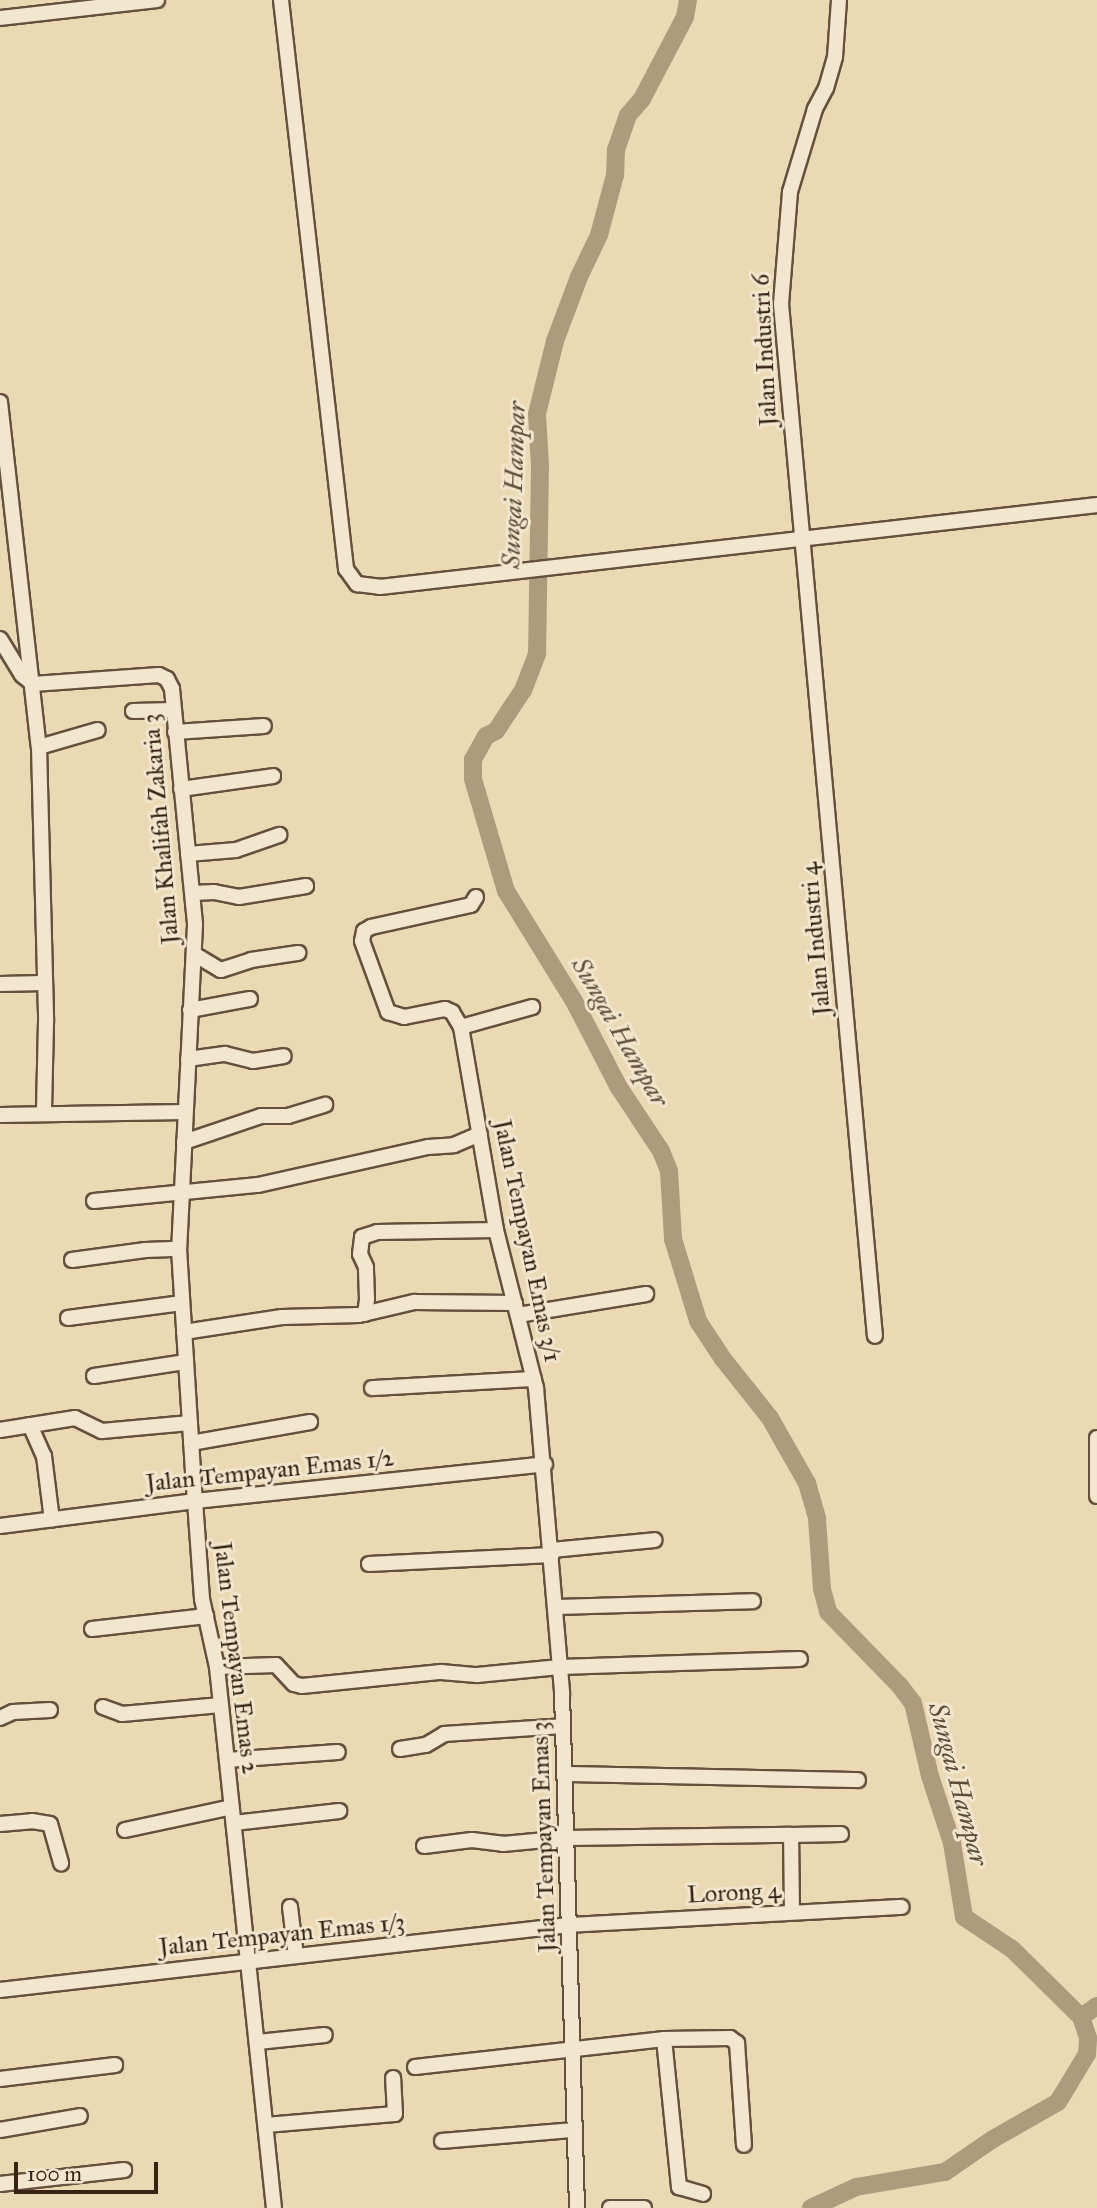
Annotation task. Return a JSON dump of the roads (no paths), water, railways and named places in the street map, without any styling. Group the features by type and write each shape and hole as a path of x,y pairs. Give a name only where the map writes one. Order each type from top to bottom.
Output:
{"street":[{"path":"0,18 157,0"},
{"path":"281,0 346,569 350,578 368,587 1097,505"},
{"name":"Jalan Industri 6","path":"801,537 780,304 783,250 790,192 802,148 835,57 839,0"},
{"path":"0,402 39,747 44,1114"},
{"name":"Jalan Industri 4","path":"801,537 875,1336"},
{"path":"0,639 22,675 33,684"},
{"name":"Jalan Khalifah Zakaria 3","path":"33,684 159,675 171,684 193,893 194,954 185,1112"},
{"path":"134,711 174,710"},
{"path":"175,732 264,726"},
{"path":"39,747 98,730"},
{"path":"181,789 273,776"},
{"path":"188,853 236,850 279,835"},
{"path":"193,893 214,892 239,897 306,886"},
{"path":"476,897 471,905 370,927 362,936 388,1012 395,1017 404,1017 444,1009 452,1012 461,1027 532,1007"},
{"path":"194,954 221,970 251,960 298,953"},
{"path":"0,984 44,983"},
{"path":"190,1010 250,999"},
{"name":"Jalan Tempayan Emas 3/1","path":"461,1027 496,1230 534,1379 545,1465"},
{"path":"188,1059 225,1054 253,1061 285,1056"},
{"path":"184,1142 261,1116 282,1117 325,1105"},
{"path":"0,1115 185,1112"},
{"name":"Jalan Tempayan Emas 2","path":"185,1112 179,1249 195,1502 206,1616 217,1667 274,2208"},
{"path":"94,1201 258,1185 428,1147 454,1145 480,1134"},
{"path":"365,1314 366,1267 360,1254 362,1237 377,1232 496,1230"},
{"path":"72,1261 145,1250 179,1249"},
{"path":"184,1332 282,1317 365,1314 414,1302 517,1309 646,1294"},
{"path":"68,1318 182,1303"},
{"path":"94,1376 186,1362"},
{"path":"372,1388 534,1379"},
{"path":"0,1430 75,1418 102,1431 190,1423"},
{"path":"191,1443 310,1422"},
{"path":"30,1425 44,1456 52,1520"},
{"path":"1097,1438 1097,1496"},
{"name":"Jalan Tempayan Emas 1/2","path":"0,1526 195,1502 545,1465"},
{"name":"Jalan Tempayan Emas 3","path":"545,1465 561,1667 576,2208"},
{"path":"369,1564 552,1552 655,1540"},
{"path":"556,1607 753,1601"},
{"path":"92,1629 206,1616"},
{"path":"217,1667 276,1665 294,1684 302,1686 441,1672 477,1675 561,1667 800,1659"},
{"path":"103,1707 122,1714 221,1705"},
{"path":"0,1718 13,1712 50,1710"},
{"path":"400,1749 426,1745 444,1734 563,1726"},
{"path":"227,1760 338,1752"},
{"path":"565,1774 858,1780"},
{"path":"125,1830 232,1807"},
{"path":"234,1823 339,1811"},
{"path":"0,1824 32,1821 50,1824 61,1863"},
{"path":"424,1846 472,1840 503,1844 567,1838 841,1834"},
{"path":"791,1835 792,1912"},
{"path":"290,1907 296,1956"},
{"name":"Lorong 4","path":"569,1925 902,1908"},
{"name":"Jalan Tempayan Emas 1/3","path":"0,1990 569,1925"},
{"path":"258,2042 325,2035"},
{"path":"415,2067 664,2039 730,2038 737,2043 744,2145"},
{"path":"664,2039 679,2187 703,2194"},
{"path":"0,2079 115,2065"},
{"path":"266,2125 392,2115 397,2110 393,2078"},
{"path":"0,2130 80,2116"},
{"path":"442,2141 574,2130"},
{"path":"0,2184 124,2170"},
{"path":"610,2208 644,2208"}],"waterway":[{"name":"Sungai Hampar","path":"688,0 685,17 642,99 628,115 616,149 615,175 599,235 579,277 555,341 537,414 540,466 537,654 523,690 496,731 486,736 473,759 473,779 506,891 574,1001 618,1086 661,1151 669,1171 673,1239 698,1321 723,1359 770,1418 807,1483 817,1519 822,1589 828,1612 900,1686 913,1703 930,1776 952,1843 964,1917 1012,1949 1081,2017"},
{"path":"811,2208 856,2187 945,2172 993,2139 1058,2102 1087,2054 1088,2038 1081,2017 1097,2006"}]}
